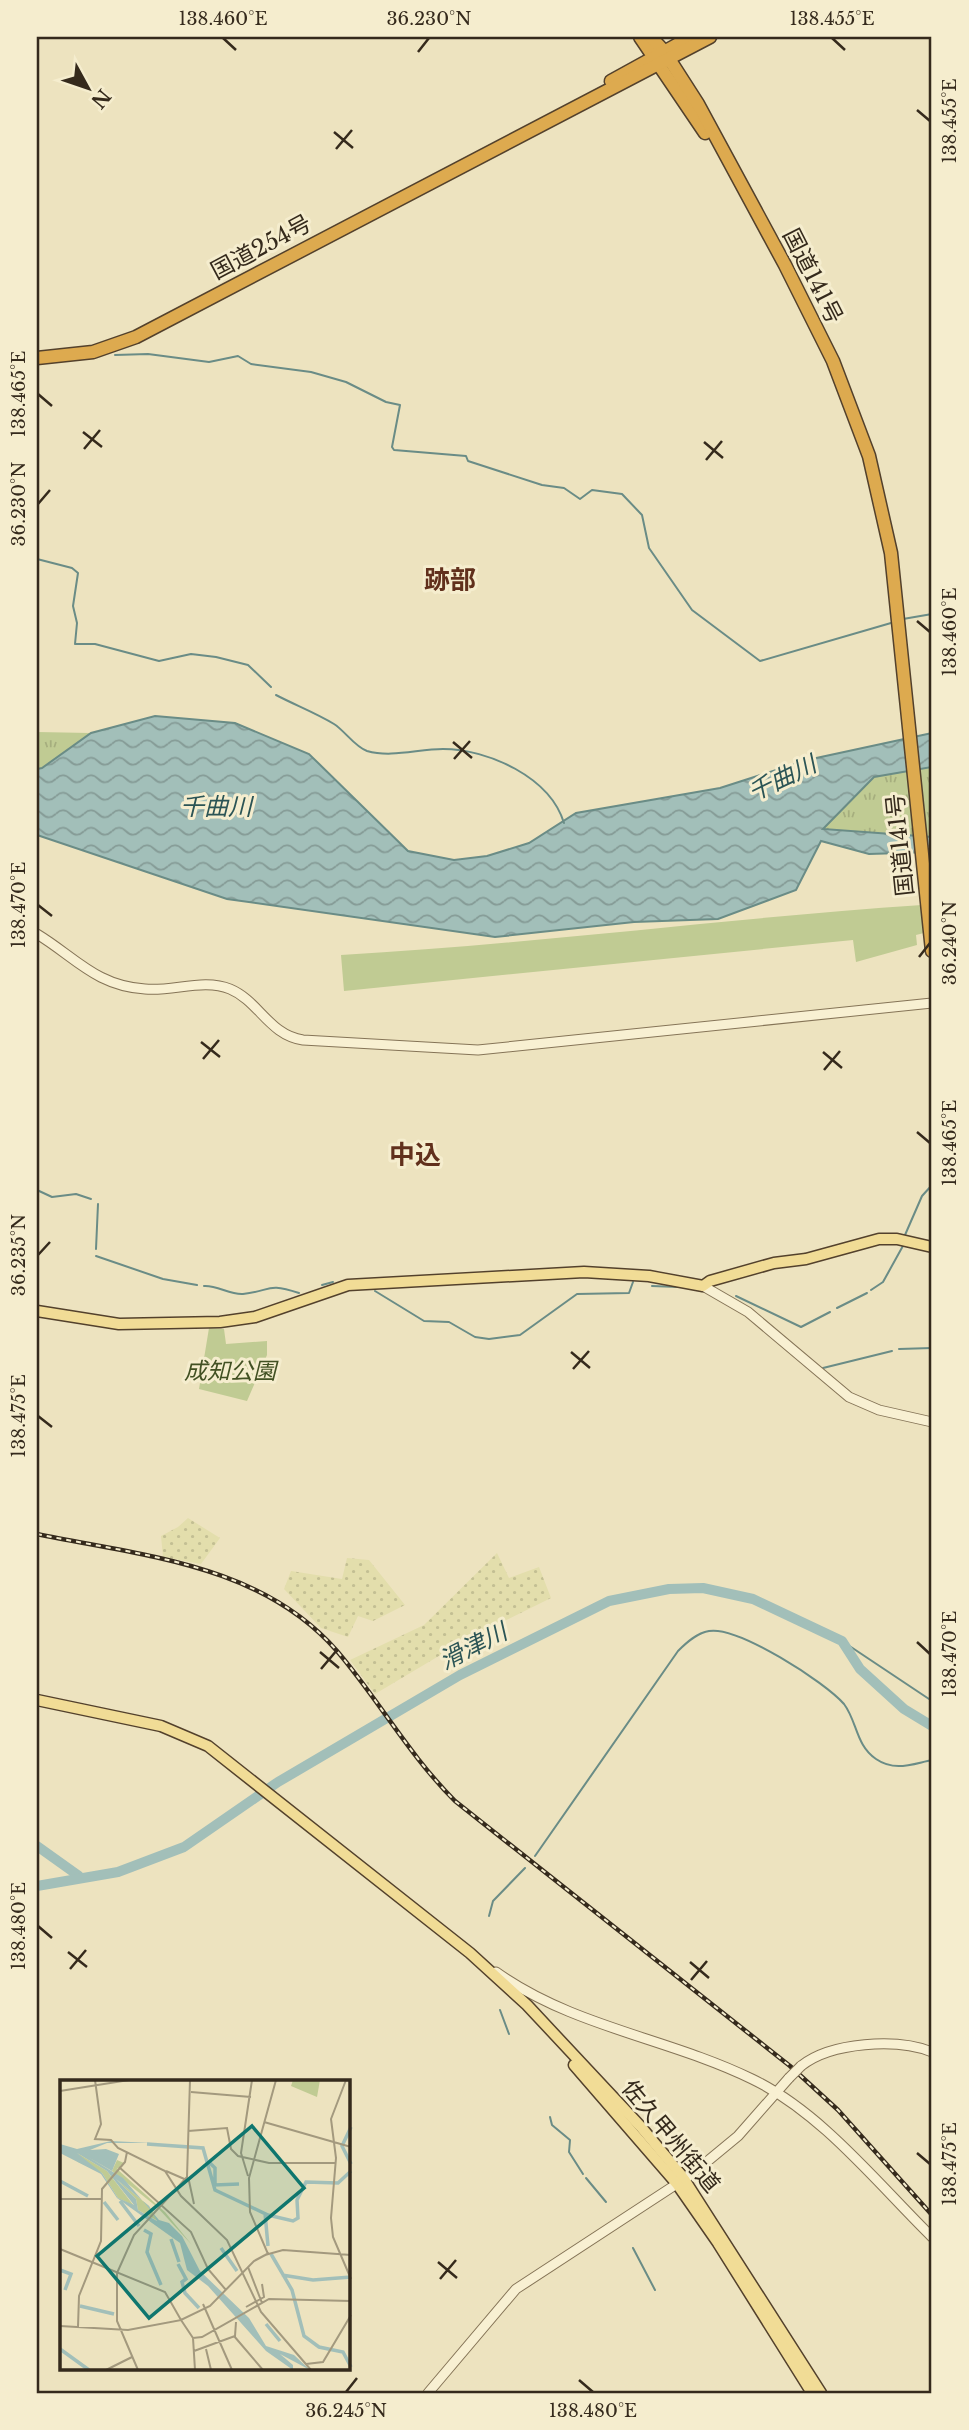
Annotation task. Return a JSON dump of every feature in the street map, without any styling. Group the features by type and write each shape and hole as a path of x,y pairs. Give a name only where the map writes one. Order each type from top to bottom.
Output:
{"highway":[{"path":"640,37 662,57"},
{"path":"651,37 662,57"},
{"path":"662,57 691,37"},
{"path":"662,57 710,37"},
{"name":"国道254号","path":"37,358 93,352 136,337 662,57"},
{"name":"国道141号","path":"662,57 717,153 820,352 846,413 886,527 894,579 932,951"}],"main road":[{"path":"37,1311 118,1324 220,1322 255,1317 348,1285 584,1272 649,1276 703,1286 710,1281 774,1263 806,1259 878,1239 897,1239 932,1247"},
{"name":"佐久甲州街道","path":"37,1699 179,1732 208,1746 449,1939 498,1986 681,2182 812,2393"},
{"name":"佐久甲州街道","path":"449,1939 470,1953 517,1995 641,2127 681,2182 821,2393"}],"street":[{"path":"37,934 82,968 116,984 144,989 208,985 229,989 248,1001 282,1034 303,1040 478,1050 932,1003"},
{"path":"703,1286 742,1308 849,1397 879,1410 932,1422"},
{"path":"470,1953 515,1985 551,2006"},
{"path":"498,1986 713,2063 776,2092 824,2129 932,2238"},
{"path":"429,2393 516,2289 681,2182 729,2145 801,2066 824,2053 853,2047 896,2046 932,2052"}],"shaded area":[{"path":"188,1518 220,1538 201,1564 163,1557 161,1536"},
{"path":"497,1553 509,1578 539,1567 551,1598 464,1641 375,1694 350,1660 424,1625"},
{"path":"347,1558 369,1560 405,1605 373,1621 358,1616 348,1637 321,1628 284,1589 291,1571 342,1579"}],"green space":[{"path":"37,732 91,733 37,769"},
{"path":"932,767 932,837 823,829 874,777"},
{"path":"922,905 932,931 916,935 917,945 856,962 853,940 344,991 341,955"},
{"name":"成知公園","path":"209,1328 224,1329 226,1344 267,1341 267,1355 247,1401 199,1389"}],"water":[{"name":"千曲川","path":"155,716 235,723 309,754 408,851 454,860 487,856 529,843 576,813 720,788 807,760 932,733 932,767 874,777 823,829 932,837 932,852 869,854 821,841 796,890 718,919 634,922 495,937 227,899 37,835 37,769 91,733"}],"waterway":[{"path":"115,355 148,354 209,362 238,356 251,364 311,372 346,382 386,402 400,405 392,447 394,450 466,456 468,461 542,485 564,488 580,499 592,490 622,494 642,515 649,548 692,610 760,661 891,623"},
{"path":"37,559 72,568 78,573 73,606 77,623 75,644 95,644 159,661 191,654 216,657 248,665 271,687"},
{"path":"903,619 932,614"},
{"path":"276,695 334,724 367,751 395,753 461,750 497,760 531,779 546,792 564,823"},
{"path":"905,1235 922,1196 932,1185"},
{"path":"37,1190 52,1197 76,1194 91,1199"},
{"path":"96,1249 98,1204"},
{"path":"871,1290 883,1282 904,1244"},
{"path":"96,1256 163,1279 197,1285"},
{"path":"322,1285 333,1282"},
{"path":"375,1291 424,1321 449,1322 475,1337 489,1339 520,1335 577,1294 629,1293 633,1282"},
{"path":"204,1286 238,1294 270,1288 299,1293"},
{"path":"652,1286 678,1287"},
{"path":"837,1308 867,1293"},
{"path":"736,1296 801,1327 830,1312"},
{"path":"899,1349 932,1348"},
{"path":"823,1368 892,1351"},
{"name":"滑津川","path":"37,1886 118,1872 184,1847 278,1782 460,1675 609,1601 669,1589 703,1588 753,1599 842,1641 860,1669 904,1709 932,1726"},
{"path":"535,1856 678,1651 692,1638 709,1631 740,1637 759,1646 801,1670 834,1694 848,1711 864,1747 876,1759 897,1766 932,1760"},
{"path":"842,1641 932,1701"},
{"name":"滑津川","path":"37,1846 79,1876"},
{"path":"489,1916 493,1901 525,1868"},
{"path":"500,2010 509,2034"},
{"path":"550,2117 552,2125 570,2140 569,2152 583,2174"},
{"path":"586,2178 606,2202"},
{"path":"633,2248 655,2290"}],"railway":[{"path":"37,1534 198,1568 273,1599 307,1622 337,1651 408,1746 455,1801 790,2066 838,2110 932,2215"}],"district":[{"name":"跡部","path":"450,580"},
{"name":"中込","path":"415,1155"}]}
